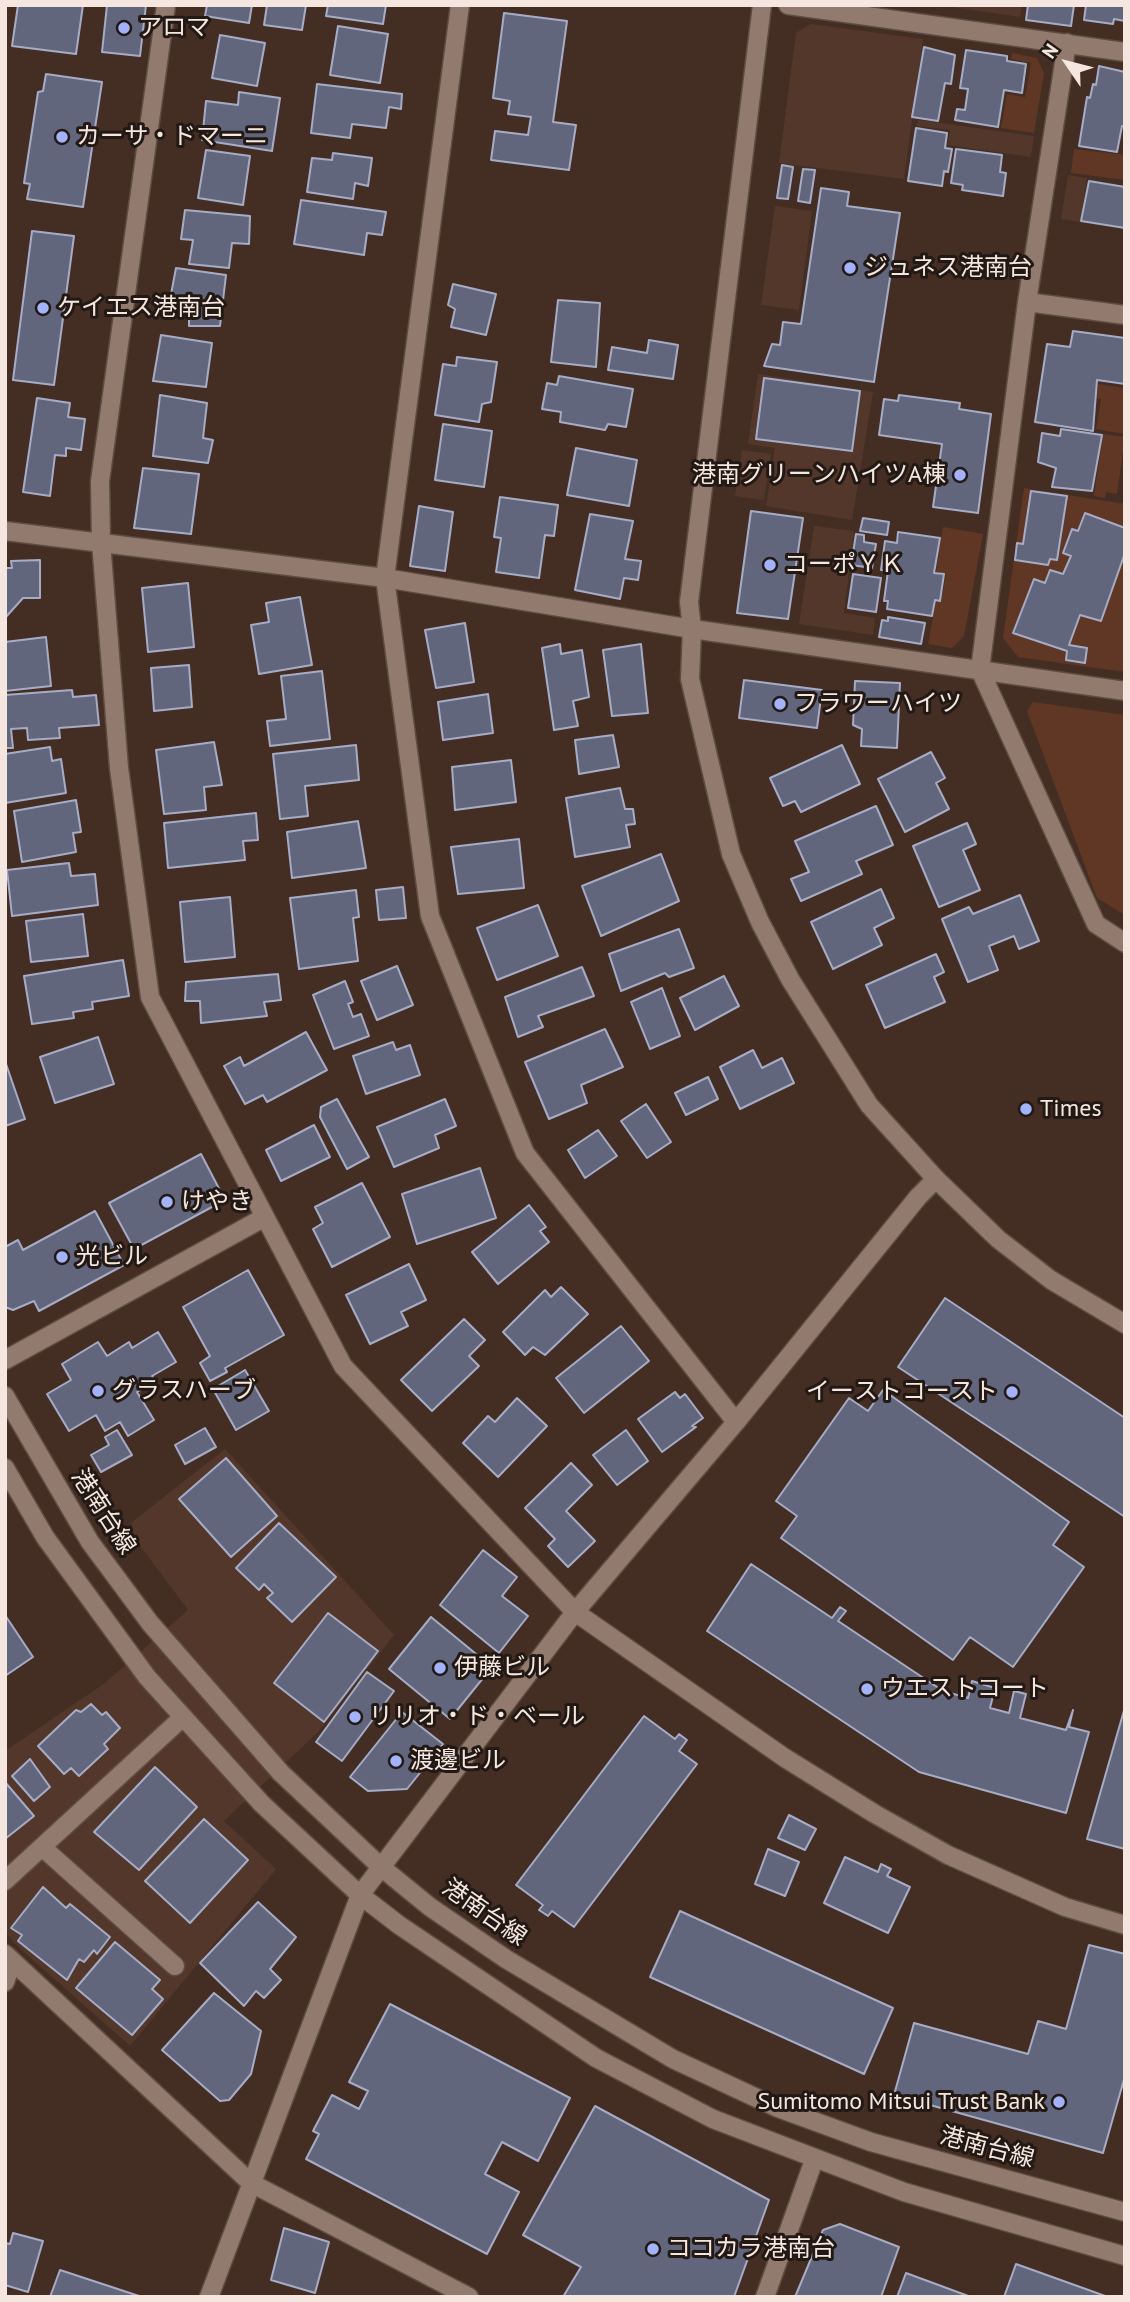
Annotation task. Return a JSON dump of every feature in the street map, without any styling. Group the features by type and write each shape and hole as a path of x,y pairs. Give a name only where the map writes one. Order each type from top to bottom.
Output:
{"street":[{"path":"166,5 100,481 101,542 119,768 150,996 343,1366 575,1612 785,1758 948,1856 1065,1907 1125,1925"},
{"path":"460,5 385,578 430,916 525,1153 736,1422"},
{"path":"762,5 690,602 690,679 731,854 760,922 790,979 869,1105 936,1179 998,1239 1041,1272 1125,1324"},
{"path":"788,5 1125,52"},
{"path":"1066,43 1027,302 980,670 1097,924 1125,943"},
{"path":"1027,302 1125,315"},
{"path":"5,531 385,578 692,629 1125,691"},
{"path":"209,2297 360,1895 575,1612 736,1422 918,1197 936,1179"},
{"path":"5,1360 265,1217"},
{"name":"港南台線","path":"5,1396 90,1542 150,1623 281,1773 382,1867 430,1907 506,1959 696,2070 778,2108 872,2142 1125,2212"},
{"path":"5,1468 45,1536 146,1677 262,1804 360,1895 490,1989 596,2058 713,2119 814,2160 904,2192 1125,2256"},
{"path":"5,1881 183,1717"},
{"path":"42,1847 175,1966"},
{"path":"9,1958 250,2183 469,2297"},
{"path":"5,1982 9,1958"},
{"path":"765,2297 814,2160"}],"shaded area":[{"path":"938,5 1022,5 1020,17"},
{"path":"811,24 923,39 904,179 779,163 796,33"},
{"path":"1012,53 1037,58 1044,73 1034,133 1001,128 1007,94 1025,97 1031,63 1011,59"},
{"path":"918,120 1034,136 1031,157 948,145 950,130 917,126"},
{"path":"1074,149 1125,155 1125,180 1071,173"},
{"path":"1068,175 1087,178 1080,222 1061,219"},
{"path":"775,206 812,211 799,310 761,305"},
{"path":"758,374 873,392 852,520 766,506 775,448 748,444"},
{"path":"1098,384 1125,388 1124,434 1096,429 1101,399 1096,398"},
{"path":"1103,434 1125,437 1117,494 1106,492 1105,498 1094,496"},
{"path":"742,450 771,454 764,500 735,496"},
{"path":"1024,488 1125,504 1125,672 1018,657 1003,638"},
{"path":"814,526 854,531 844,613 875,618 873,635 799,624"},
{"path":"943,527 983,534 964,636 952,648 928,644 936,601 941,602 946,574 936,572"},
{"path":"1033,702 1125,715 1125,915 1097,898 1027,711"},
{"path":"225,1449 394,1635 319,1731 224,1821 276,1869 130,2046 15,1944 5,1932 5,1751 105,1683 188,1610 132,1535 132,1522"}],"building":[{"path":"18,5 83,5 76,54 12,46"},
{"name":"アロマ","path":"107,5 146,5 140,56 102,52"},
{"path":"207,5 252,5 249,23 205,16"},
{"path":"267,5 306,5 302,30 264,25"},
{"path":"328,5 386,5 383,24 326,16"},
{"path":"1028,5 1074,5 1071,26 1026,20"},
{"path":"1086,5 1125,5 1125,21 1114,19 1113,24 1084,20"},
{"path":"504,13 567,21 553,122 576,125 569,170 491,160 495,131 528,135 531,117 508,114 510,101 493,98"},
{"path":"338,26 388,34 380,83 330,75"},
{"path":"220,35 265,43 257,86 212,78"},
{"path":"924,47 955,55 951,84 945,83 938,121 912,117"},
{"path":"966,50 1007,56 1007,61 1026,64 1022,93 1004,90 998,127 955,120 957,109 965,110 968,89 960,88"},
{"path":"1099,66 1125,72 1125,126 1122,126 1117,152 1079,146 1087,97 1090,98 1093,84 1096,85"},
{"name":"カーサ・ドマーニ","path":"46,74 102,82 83,207 27,199 30,184 24,183 38,92 43,91"},
{"path":"317,84 402,94 401,109 389,107 386,128 352,124 350,138 311,133"},
{"path":"239,92 280,98 272,151 202,140 206,101 238,105"},
{"path":"916,128 947,133 945,148 952,149 948,172 944,171 942,186 908,181"},
{"path":"956,149 1002,155 1000,172 1006,173 1003,196 962,190 963,185 951,183"},
{"path":"206,150 250,156 243,205 198,198"},
{"path":"333,153 372,158 368,186 355,183 353,199 307,192 312,158 332,160"},
{"path":"782,165 793,167 788,199 777,198"},
{"path":"803,169 815,170 810,203 798,201"},
{"path":"1089,181 1125,187 1125,228 1081,221"},
{"name":"ジュネス港南台","path":"821,188 849,192 847,206 900,213 874,382 764,366 772,344 780,345 783,322 801,324"},
{"path":"301,200 386,212 382,235 367,233 364,255 294,244"},
{"path":"185,210 250,216 249,244 232,243 229,268 189,264 193,240 181,239"},
{"name":"ケイエス港南台","path":"32,231 74,236 54,385 13,380"},
{"path":"176,268 226,275 220,326 189,326 189,312 168,310"},
{"path":"453,284 496,294 486,335 451,327 455,309 448,305"},
{"path":"558,300 600,303 596,367 551,362"},
{"path":"1073,331 1125,338 1125,384 1097,380 1093,431 1035,422 1047,344 1070,347"},
{"path":"161,335 212,343 206,387 153,381"},
{"path":"649,340 678,345 673,379 608,370 612,347 647,353"},
{"path":"457,357 497,362 491,402 482,404 479,422 435,415 443,364 456,366"},
{"path":"559,376 633,389 626,427 608,424 605,430 560,422 561,412 542,409 547,383 557,385"},
{"path":"764,378 860,391 852,451 756,439"},
{"path":"160,395 207,403 203,438 213,440 208,463 153,456"},
{"name":"港南グリーンハイツA棟","path":"899,395 960,403 959,409 991,414 978,513 933,507 942,444 879,435 884,399 898,401"},
{"path":"37,398 70,403 68,417 85,419 81,450 66,448 66,456 55,455 50,496 23,492"},
{"path":"443,424 492,431 484,487 435,480"},
{"path":"1061,429 1102,435 1092,491 1052,487 1056,468 1038,462 1042,433 1060,436"},
{"path":"576,448 637,460 629,506 567,495"},
{"path":"143,468 199,474 191,534 134,528"},
{"path":"1031,491 1067,496 1057,560 1050,559 1048,565 1015,560 1017,543 1023,544"},
{"path":"500,497 558,505 554,536 545,535 539,578 496,572 501,538 494,537"},
{"path":"419,506 453,512 445,571 410,566"},
{"name":"コーポＹＫ","path":"751,511 803,518 788,619 737,613"},
{"path":"1085,513 1125,528 1125,553 1101,621 1080,615 1069,645 1087,648 1085,663 1066,660 1067,651 1013,633 1034,579 1045,583 1050,570 1063,574 1071,556 1063,553 1072,529 1078,531"},
{"path":"590,514 633,521 625,559 641,561 638,580 624,578 620,599 575,590"},
{"path":"863,518 889,522 887,535 860,531"},
{"path":"898,532 940,538 934,573 944,574 940,601 935,600 932,616 887,609 888,601 884,601 888,571 881,570 885,541 897,543"},
{"path":"856,534 864,535 864,542 876,544 872,568 851,565"},
{"path":"40,560 40,598 23,598 5,618 5,568 12,568 11,561"},
{"path":"853,574 881,578 876,612 848,608"},
{"path":"188,583 194,647 148,652 142,588"},
{"path":"300,597 312,665 259,674 251,625 269,622 266,603"},
{"path":"888,617 925,623 921,644 879,637 882,620 888,621"},
{"path":"465,623 474,682 436,688 425,630"},
{"path":"46,637 51,686 5,691 5,642"},
{"path":"560,644 561,654 582,650 589,697 573,701 578,726 554,730 542,648"},
{"path":"641,644 648,713 612,716 603,650"},
{"path":"189,665 192,707 154,711 151,668"},
{"path":"322,671 330,739 270,746 267,721 286,719 281,676"},
{"name":"フラワーハイツ","path":"744,680 822,690 817,728 739,718"},
{"path":"855,681 900,683 897,748 861,746 862,729 853,725"},
{"path":"72,690 73,697 96,695 99,725 59,728 60,738 28,740 27,728 11,729 13,748 5,748 5,695"},
{"path":"488,694 493,733 443,740 438,702"},
{"path":"613,735 619,767 579,774 575,740"},
{"path":"214,742 222,785 204,787 206,810 164,814 156,750"},
{"path":"356,745 359,780 305,786 308,816 280,819 273,754"},
{"path":"842,745 860,784 801,812 795,801 783,806 770,778"},
{"path":"50,747 52,761 61,759 66,793 5,803 5,754"},
{"path":"931,752 945,778 936,783 949,809 905,832 878,779"},
{"path":"511,760 516,802 455,810 452,767"},
{"path":"620,788 625,809 633,809 635,824 626,825 630,847 575,857 566,798"},
{"path":"76,800 81,832 73,833 76,852 22,862 14,811"},
{"path":"876,806 893,845 856,861 862,874 801,901 791,879 809,872 795,841"},
{"path":"256,813 258,840 243,841 245,860 168,868 164,823"},
{"path":"358,821 366,868 292,878 287,832"},
{"path":"967,823 976,844 963,850 980,890 939,907 913,846"},
{"path":"519,839 524,888 458,894 451,847"},
{"path":"661,854 679,901 601,936 582,886"},
{"path":"69,863 71,876 95,874 98,905 12,916 7,870"},
{"path":"403,887 406,918 379,920 376,890"},
{"path":"881,889 894,918 874,928 882,945 833,969 811,922"},
{"path":"356,890 359,917 353,918 358,961 299,969 290,898"},
{"path":"1020,895 1039,941 1019,949 1014,936 989,946 998,970 968,982 942,919 969,907 973,914"},
{"path":"230,897 235,957 185,962 180,902"},
{"path":"538,905 558,956 497,980 477,928"},
{"path":"83,914 88,956 31,962 26,921"},
{"path":"679,929 694,968 669,977 665,973 621,991 609,954"},
{"path":"936,954 944,972 934,977 945,1002 885,1028 866,985"},
{"path":"123,960 129,996 92,1002 93,1009 73,1012 74,1018 32,1024 24,976"},
{"path":"397,966 413,1005 377,1020 361,981"},
{"path":"582,967 594,996 538,1016 543,1027 518,1037 505,997"},
{"path":"278,974 281,1000 264,1002 267,1016 201,1023 200,1001 185,1001 186,982"},
{"path":"724,976 739,1006 695,1030 680,998"},
{"path":"345,981 353,1002 348,1004 353,1017 361,1014 369,1036 334,1049 313,995"},
{"path":"662,988 680,1036 650,1049 631,1002"},
{"path":"605,1029 623,1067 581,1085 587,1103 549,1119 525,1062"},
{"path":"306,1032 327,1070 267,1102 263,1095 245,1104 224,1066 240,1057 244,1066"},
{"path":"98,1037 114,1084 55,1103 40,1057"},
{"path":"393,1042 396,1050 410,1045 420,1075 366,1094 353,1056"},
{"path":"753,1050 762,1068 782,1058 794,1083 740,1109 720,1067"},
{"path":"5,1061 25,1119 5,1126"},
{"path":"708,1077 718,1099 686,1115 675,1093"},
{"path":"337,1099 369,1157 347,1169 320,1117 321,1107"},
{"path":"445,1099 456,1126 435,1135 439,1148 394,1167 377,1127"},
{"path":"646,1104 671,1142 647,1158 621,1121"},
{"path":"314,1125 330,1157 281,1181 266,1150"},
{"path":"598,1130 617,1156 585,1178 568,1150"},
{"name":"けやき","path":"201,1154 225,1200 134,1249 109,1203"},
{"path":"480,1168 496,1218 417,1244 402,1194"},
{"path":"362,1183 390,1237 332,1267 313,1229 323,1223 315,1207"},
{"path":"529,1205 546,1227 540,1231 549,1242 498,1284 472,1252"},
{"name":"光ビル","path":"95,1211 124,1265 39,1311 34,1301 13,1310 5,1307 5,1247 18,1240 23,1250"},
{"path":"409,1264 426,1300 401,1312 408,1326 370,1344 346,1295"},
{"path":"248,1270 284,1335 225,1368 227,1372 210,1381 200,1363 210,1356 183,1307"},
{"path":"561,1287 588,1314 545,1355 533,1347 525,1355 503,1332 545,1290 551,1297"},
{"name":"イーストコースト","path":"945,1298 1125,1418 1125,1517 898,1367"},
{"path":"464,1319 485,1340 469,1356 479,1366 432,1411 401,1380"},
{"path":"621,1326 649,1361 584,1413 556,1378"},
{"path":"158,1332 176,1362 152,1376 156,1381 137,1392 154,1420 128,1436 120,1422 105,1431 96,1415 69,1431 47,1394 71,1380 62,1364 98,1342 107,1356 129,1342 132,1348"},
{"path":"245,1370 269,1411 236,1430 213,1389"},
{"path":"883,1390 1069,1522 1053,1545 1084,1567 1013,1667 970,1637 953,1660 781,1538 797,1516 776,1501 849,1398 868,1411"},
{"path":"675,1392 680,1398 685,1394 703,1418 692,1426 696,1427 662,1452 638,1419"},
{"path":"517,1398 547,1426 498,1477 463,1443 488,1416 495,1422"},
{"path":"205,1428 216,1447 185,1464 175,1445"},
{"path":"117,1430 132,1455 101,1472 91,1455 109,1445 105,1437"},
{"path":"626,1430 648,1461 617,1485 593,1455"},
{"path":"226,1458 277,1516 231,1557 179,1499"},
{"path":"571,1463 592,1485 566,1511 595,1541 568,1567 548,1546 555,1539 525,1508"},
{"path":"279,1523 336,1577 292,1622 267,1598 273,1593 264,1584 259,1590 236,1568"},
{"path":"483,1550 517,1577 502,1596 528,1616 499,1653 440,1605"},
{"name":"ウエストコート","path":"751,1564 832,1618 840,1607 846,1611 838,1621 943,1691 968,1698 972,1681 995,1688 990,1708 1009,1713 1014,1691 1026,1694 1020,1718 1066,1730 1073,1710 1069,1727 1089,1732 1066,1813 919,1772 707,1631"},
{"path":"328,1613 378,1651 324,1722 274,1683"},
{"path":"5,1615 33,1657 5,1676"},
{"name":"伊藤ビル","path":"431,1617 492,1667 450,1719 389,1669"},
{"name":"リリオ・ド・ベール","path":"367,1672 394,1691 342,1761 316,1742"},
{"path":"91,1704 102,1715 106,1712 120,1728 104,1744 108,1749 79,1776 71,1768 64,1774 38,1746 76,1710 81,1712"},
{"path":"1125,1707 1125,1849 1087,1839"},
{"name":"渡邊ビル","path":"402,1712 443,1744 407,1789 368,1791 350,1777"},
{"path":"644,1716 675,1739 679,1734 687,1740 679,1751 697,1764 574,1927 552,1911 548,1916 539,1910 543,1905 516,1885"},
{"path":"30,1759 50,1787 34,1801 12,1776"},
{"path":"155,1767 197,1807 139,1870 94,1832"},
{"path":"5,1782 34,1816 5,1839"},
{"path":"789,1815 816,1829 805,1850 778,1838"},
{"path":"204,1819 248,1860 190,1923 145,1881"},
{"path":"768,1849 799,1862 785,1896 755,1884"},
{"path":"845,1857 878,1872 881,1864 891,1869 887,1876 910,1887 888,1933 824,1903"},
{"path":"43,1887 66,1908 70,1904 110,1937 97,1954 94,1950 84,1962 79,1959 67,1980 18,1941 22,1935 11,1928"},
{"path":"258,1902 296,1937 270,1969 281,1980 264,1998 256,1991 244,2006 200,1963"},
{"path":"680,1911 893,2008 864,2074 650,1977"},
{"path":"115,1942 160,1980 152,1989 163,1999 132,2035 76,1988"},
{"path":"1089,1945 1125,1954 1125,2076 1103,2153 894,2095 914,2023 1028,2054 1038,2021 1066,2029"},
{"path":"214,1993 261,2031 251,2074 229,2100 220,2101 162,2050"},
{"path":"390,2004 570,2098 538,2161 502,2142 485,2174 519,2192 487,2254 306,2159 319,2134 313,2131 332,2095 359,2109 368,2091 349,2082"},
{"path":"595,2106 769,2200 734,2297 563,2297 581,2267 523,2235"},
{"path":"840,2224 899,2247 881,2297 795,2297 823,2230"},
{"path":"284,2228 329,2242 315,2293 271,2280"},
{"path":"13,2233 43,2241 28,2292 5,2285 5,2243 10,2244"},
{"path":"1016,2264 1108,2297 1004,2297"},
{"path":"60,2270 139,2296 50,2297"},
{"path":"906,2273 971,2297 897,2297"}],"place":[{"name":"アロマ","path":"124,28"},
{"name":"カーサ・ドマーニ","path":"62,137"},
{"name":"ジュネス港南台","path":"850,268"},
{"name":"ケイエス港南台","path":"43,308"},
{"name":"港南グリーンハイツA棟","path":"960,475"},
{"name":"コーポＹＫ","path":"770,565"},
{"name":"フラワーハイツ","path":"780,704"},
{"name":"Times","path":"1026,1109"},
{"name":"けやき","path":"167,1202"},
{"name":"光ビル","path":"62,1257"},
{"name":"グラスハーブ","path":"98,1391"},
{"name":"イーストコースト","path":"1012,1392"},
{"name":"伊藤ビル","path":"440,1668"},
{"name":"ウエストコート","path":"867,1689"},
{"name":"リリオ・ド・ベール","path":"355,1717"},
{"name":"渡邊ビル","path":"396,1761"},
{"name":"Sumitomo Mitsui Trust Bank","path":"1059,2102"},
{"name":"ココカラ港南台","path":"653,2249"}]}
